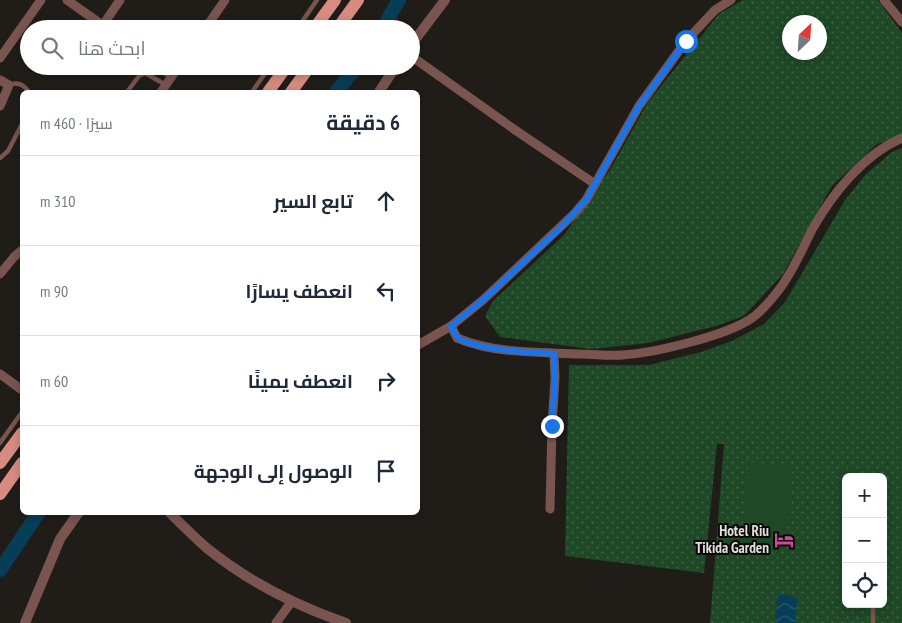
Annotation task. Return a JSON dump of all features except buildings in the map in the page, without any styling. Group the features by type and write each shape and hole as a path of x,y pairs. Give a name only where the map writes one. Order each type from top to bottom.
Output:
{"main road":[{"path":"321,20 335,0"},
{"path":"344,20 358,0"},
{"path":"269,90 280,75"},
{"path":"292,90 303,75"},
{"path":"0,463 20,436"},
{"path":"0,494 20,466"}],"street":[{"path":"27,20 41,0"},
{"path":"67,0 95,20"},
{"path":"109,20 120,0"},
{"path":"211,20 225,0"},
{"path":"420,33 445,0"},
{"path":"420,344 451,326 483,300 560,228 586,200 639,106 681,48 715,10 731,0"},
{"path":"884,0 902,22"},
{"path":"0,58 20,30"},
{"path":"420,62 595,184"},
{"path":"380,90 390,75"},
{"path":"164,89 172,76"},
{"path":"0,80 9,85 0,106"},
{"path":"451,326 457,338 467,342 515,351 602,356 639,354 711,336 752,318 768,303 786,280 814,228 841,188 874,156 894,141 902,138"},
{"path":"0,274 20,252"},
{"path":"550,509 555,378 554,354"},
{"path":"0,374 20,389"},
{"path":"25,623 60,539 77,515"},
{"path":"173,515 208,549 234,568 292,601 346,623"},
{"path":"276,623 292,601"}],"lane":[{"path":"303,20 317,0"},
{"path":"128,90 140,75"},
{"path":"148,75 164,89"},
{"path":"253,90 264,75"},
{"path":"9,85 21,84 27,90"},
{"path":"0,158 8,152 20,128"},
{"path":"0,443 20,415"},
{"path":"873,608 873,623"}],"green space":[{"path":"743,0 878,0 902,33 902,136 877,144 832,186 783,274 744,316 716,326 648,343 591,349 500,337 485,316 493,301 564,235 611,168 648,102 719,14"},
{"path":"902,148 902,623 710,623 724,444 717,444 704,573 565,556 569,365 649,365 701,352 732,341 764,324 785,302 845,200 866,174 892,152"},
{"path":"749,462 793,466 785,547 741,543"},
{"path":"840,470 860,472 842,473 842,489 838,489"}],"water":[{"path":"778,594 798,597 795,623 775,623"}],"waterway":[{"path":"387,20 399,0"},
{"path":"338,90 350,75"},
{"path":"0,570 37,515"}],"place":[{"name":"Hotel Riu Tikida Garden","path":"784,540"}],"route":[{"path":"552,426 555,378 554,354 515,351 467,342 457,338 451,326 483,300 560,228 586,200 639,106 686,41"}]}
